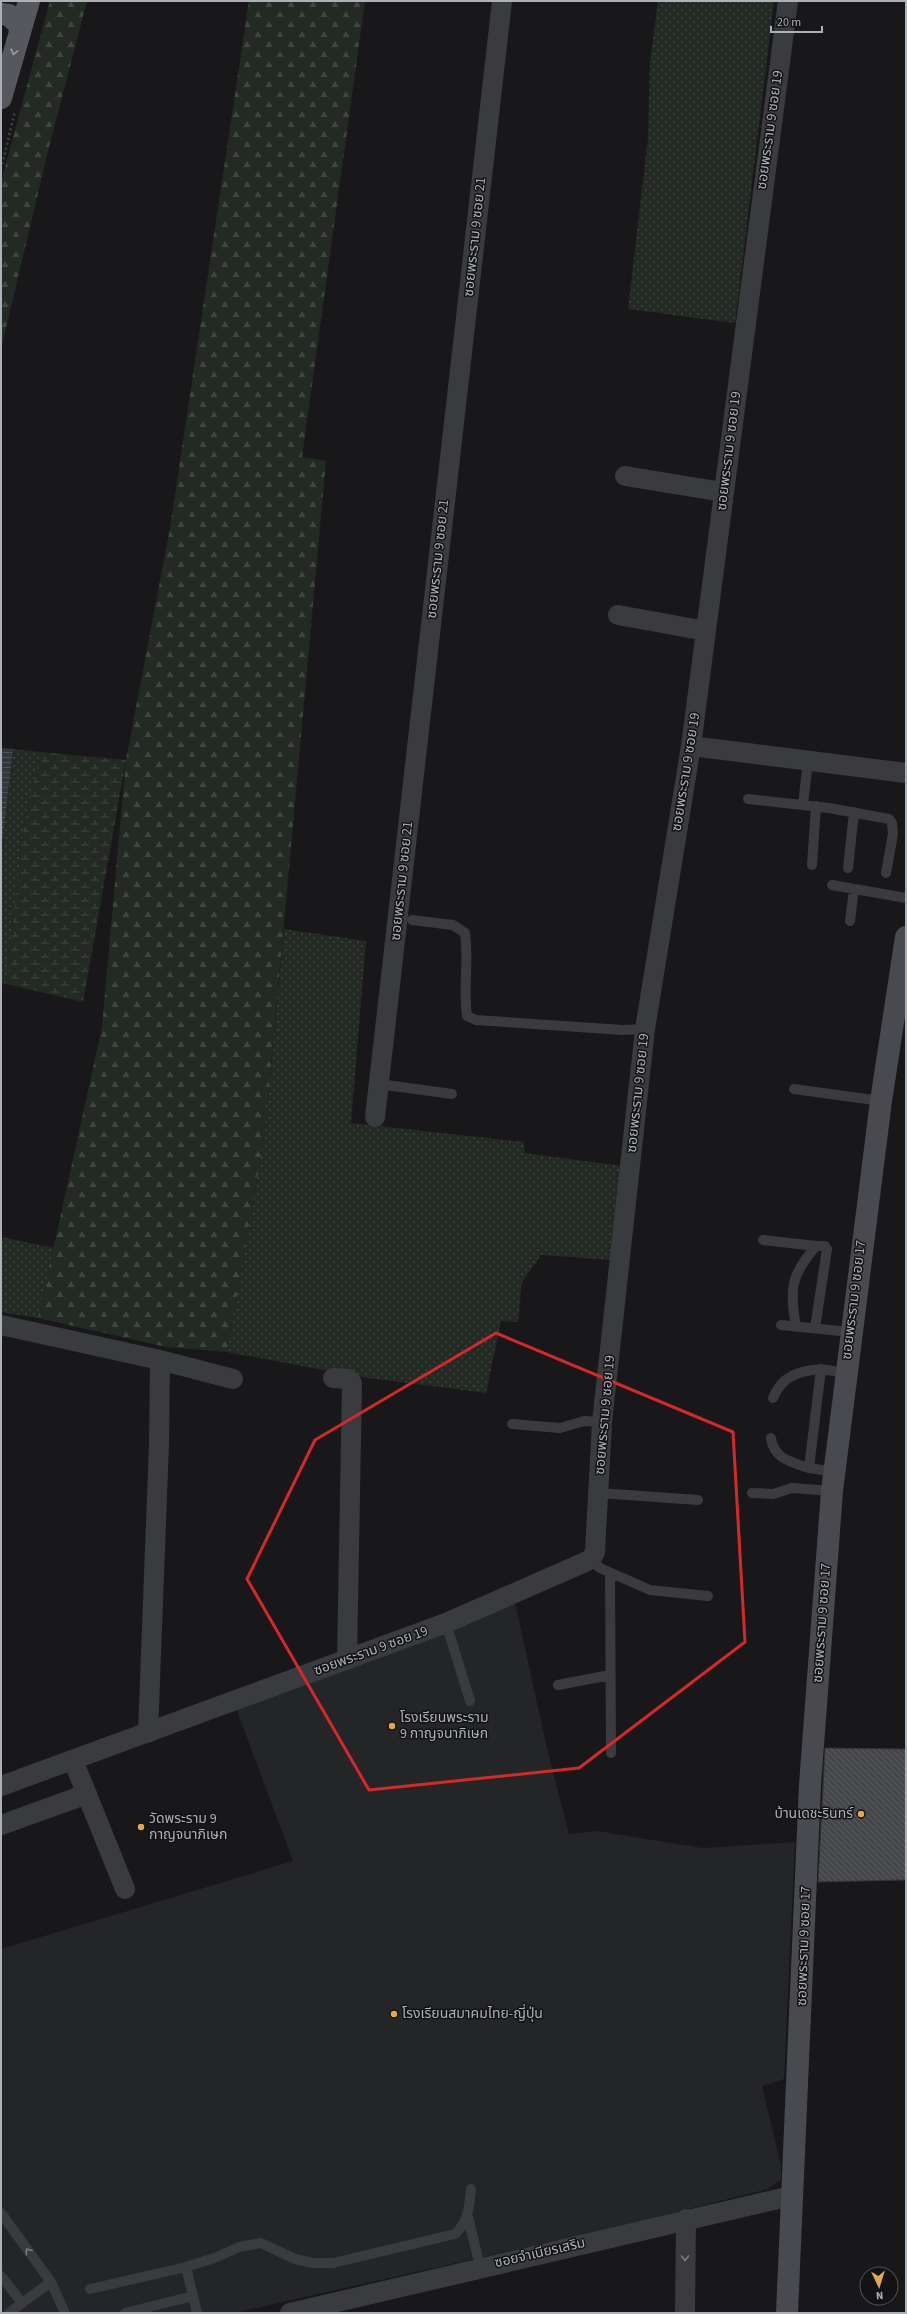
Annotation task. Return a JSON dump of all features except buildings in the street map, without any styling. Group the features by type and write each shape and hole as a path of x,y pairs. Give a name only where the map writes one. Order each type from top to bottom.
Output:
{"main road":[{"path":"1,98 29,1"},
{"path":"1,14 9,15 21,26"}],"street":[{"name":"ซอยพระราม 9 ซอย 21","path":"375,1117 502,1"},
{"name":"ซอยพระราม 9 ซอย 19","path":"1,1786 446,1623 591,1559 597,1547 602,1422 645,1029 691,746 788,1"},
{"path":"625,476 724,492"},
{"path":"618,615 706,632"},
{"path":"691,746 906,773"},
{"name":"ซอยพระราม 9 ซอย 17","path":"787,2313 791,2196 802,2000 810,1785 832,1481 881,1100 906,936"},
{"path":"1,1325 160,1360 233,1379"},
{"path":"148,1733 159,1444 160,1360"},
{"path":"334,1378 348,1379 352,1383 353,1410 346,1660"},
{"path":"73,1760 125,1889"},
{"path":"1,1825 87,1794"},
{"name":"ซอยจำเนียรเสริม","path":"290,2313 321,2309 480,2267 791,2196"},
{"path":"685,2313 686,2219"}],"lane":[{"path":"803,805 808,761"},
{"path":"748,799 816,806 880,816 892,823 893,834 886,873"},
{"path":"812,865 816,806"},
{"path":"848,868 854,812"},
{"path":"832,885 906,898"},
{"path":"850,921 854,889"},
{"path":"412,920 453,925 465,933 467,946 467,1016 476,1020 622,1030 645,1029"},
{"path":"379,1084 452,1094"},
{"path":"794,1089 881,1100"},
{"path":"763,1240 825,1246 827,1249 815,1328"},
{"path":"796,1327 792,1300 792,1285 796,1274 816,1246"},
{"path":"781,1325 850,1332"},
{"path":"809,1468 821,1369"},
{"path":"773,1398 779,1386 789,1376 821,1369 845,1373"},
{"path":"512,1424 560,1428 584,1421 602,1422"},
{"path":"771,1438 773,1447 779,1456 790,1462 809,1468 832,1481"},
{"path":"752,1493 773,1494 792,1488 832,1481"},
{"path":"599,1493 698,1500"},
{"path":"591,1559 600,1568 650,1590 708,1596"},
{"path":"610,1573 611,1753"},
{"path":"446,1623 470,1701"},
{"path":"558,1685 610,1675"},
{"path":"471,2189 468,2217 480,2267"},
{"path":"1,2213 51,2282 65,2313"},
{"path":"90,2288 186,2267 217,2257 239,2247 261,2243 295,2259 313,2263 333,2263 455,2234 468,2217"},
{"path":"186,2267 197,2313"},
{"path":"1,2276 22,2303"},
{"path":"9,2313 51,2282"},
{"path":"125,2313 193,2296"}],"highlighted area":[{"path":"496,1333 733,1432 745,1642 579,1768 369,1790 247,1579 315,1440"}],"shaded area":[{"path":"1,748 13,749 1,853"},
{"name":"โรงเรียนสมาคมไทย-ญี่ปุ่น","path":"515,1602 546,1744 569,1834 597,1831 702,1848 795,1842 784,2079 762,2086 781,2166 781,2180 768,2189 620,2226 234,2313 1,2313 1,1949 293,1861 236,1708"}],"green space":[{"path":"50,1 87,1 48,151 1,349 1,182"},
{"path":"249,1 365,1 302,457 326,461 265,1132 227,1352 166,1347 38,1318 102,1027 126,760 170,528"},
{"path":"658,1 774,1 735,323 628,309 648,138 650,62"},
{"path":"13,749 41,752 24,824 6,984 1,983 1,853"},
{"path":"41,752 126,760 83,1002 6,984 24,824"},
{"path":"284,929 366,941 351,1123 524,1142 525,1153 621,1166 612,1260 541,1255 522,1282 518,1322 501,1321 486,1393 361,1377 227,1352 265,1132"},
{"path":"1,1237 54,1248 38,1318 1,1312"}],"place":[{"name":"โรงเรียนพระราม 9 กาญจนาภิเษก","path":"392,1726"},
{"name":"บ้านเดชะรินทร์","path":"861,1814"},
{"name":"วัดพระราม 9 กาญจนาภิเษก","path":"141,1827"},
{"name":"โรงเรียนสมาคมไทย-ญี่ปุ่น","path":"394,2014"}]}
